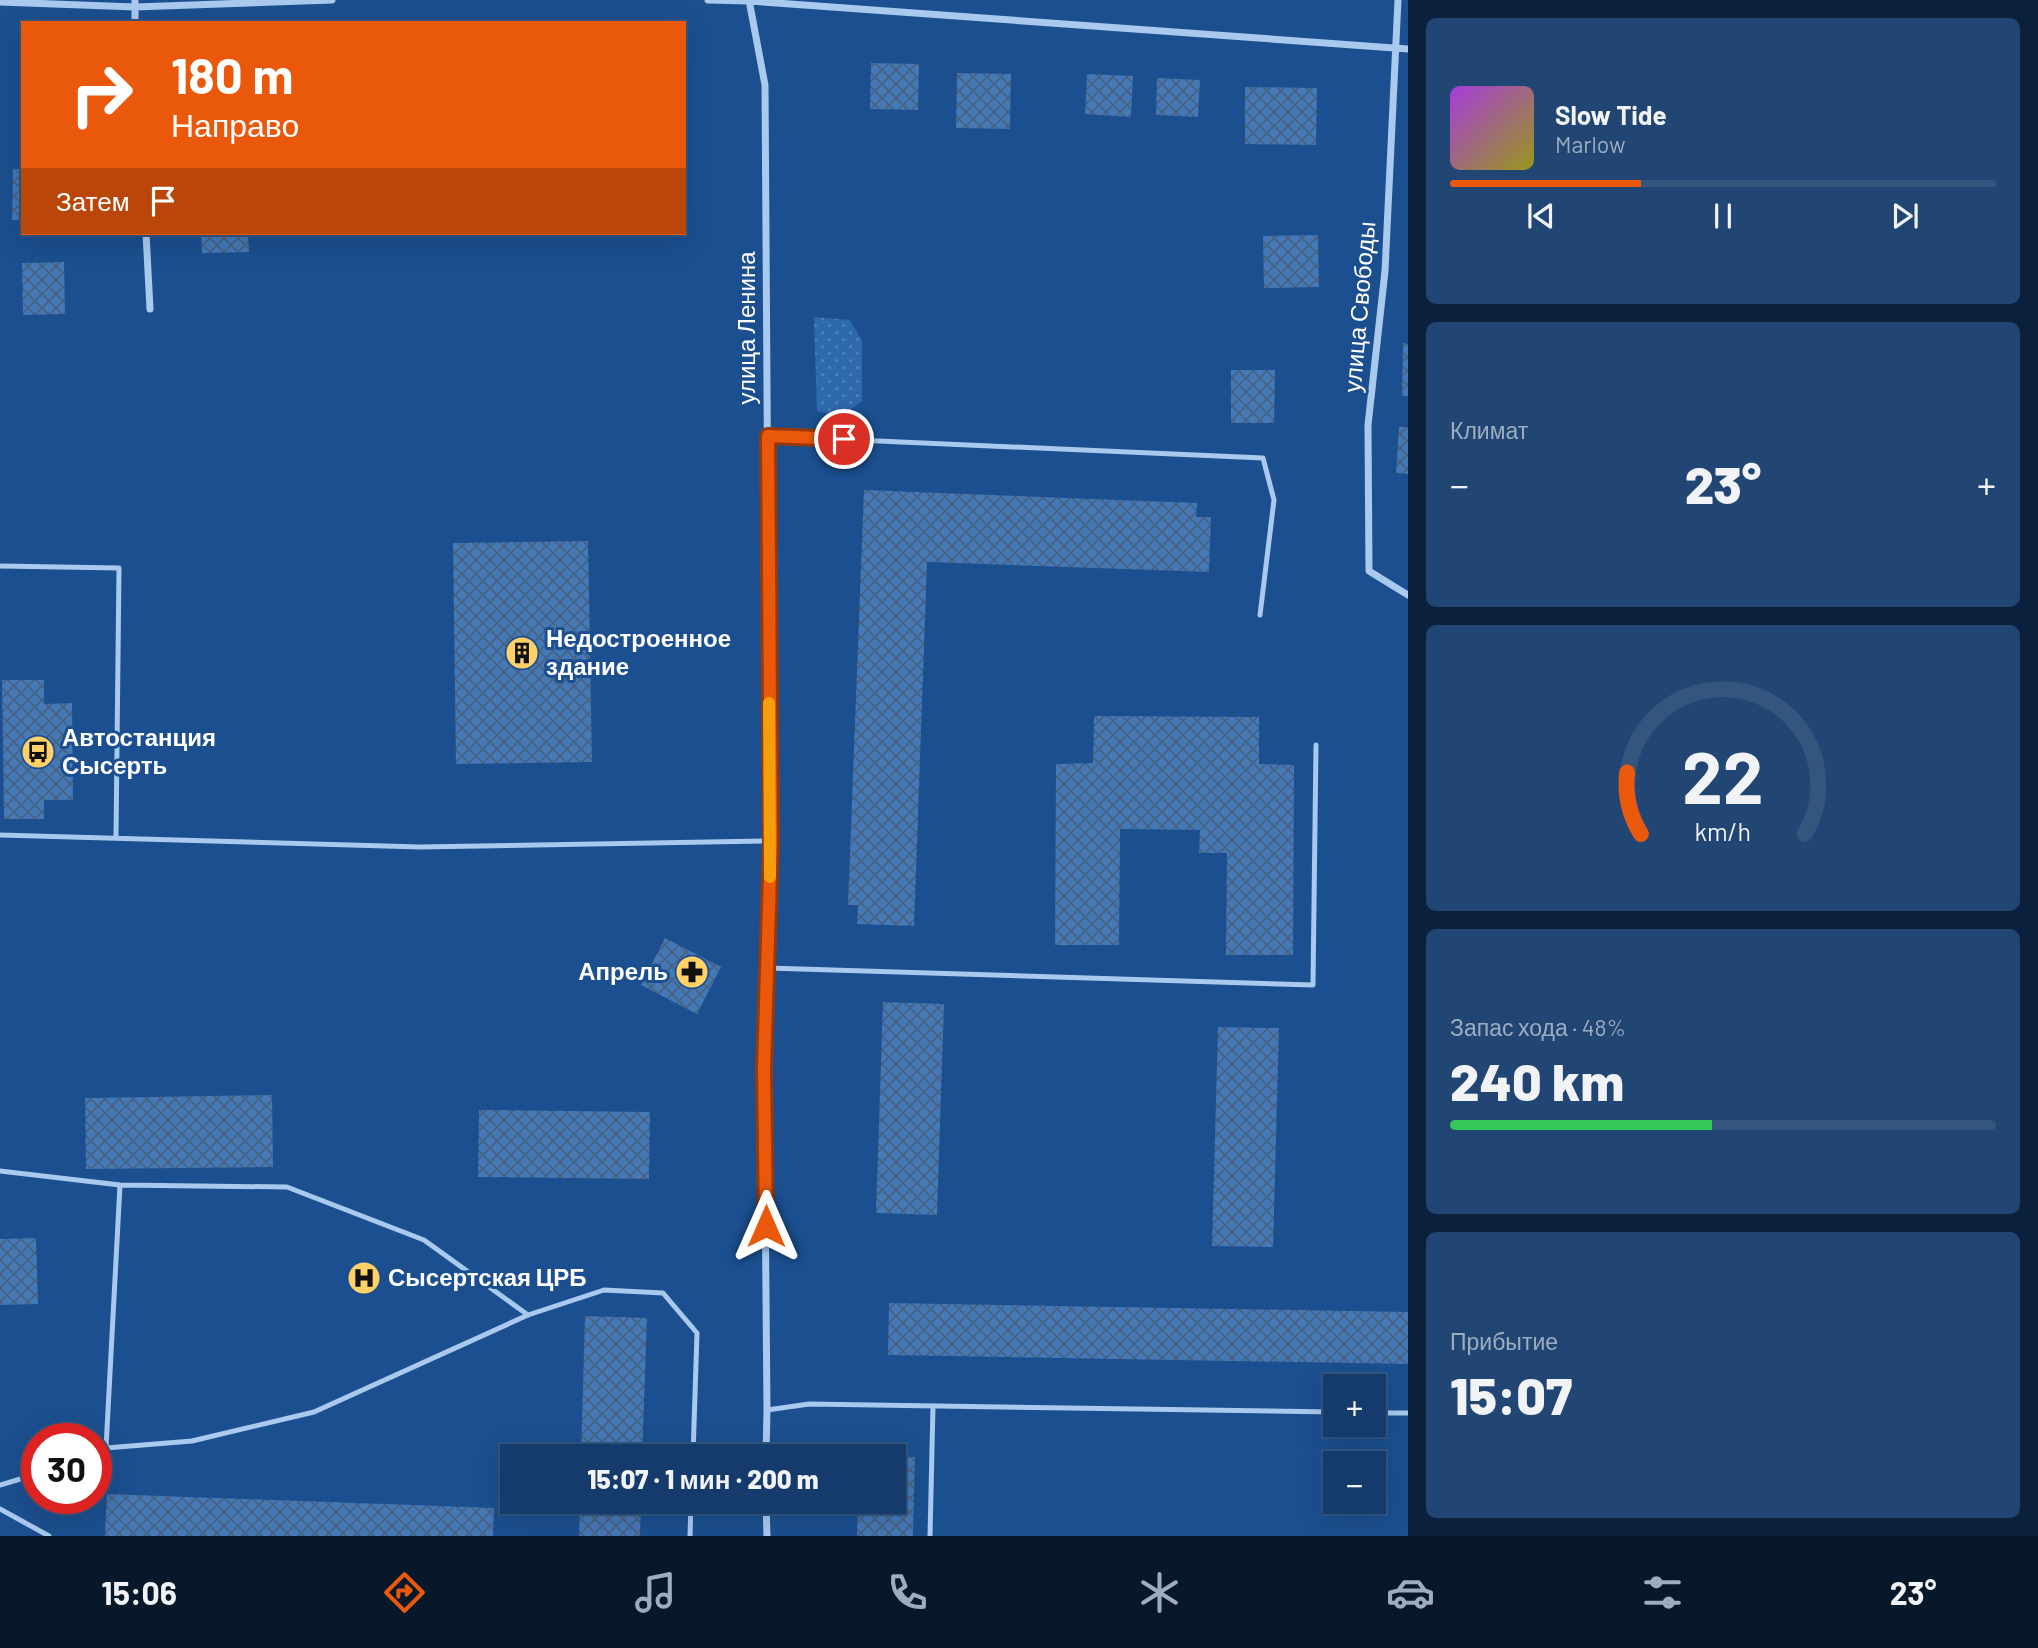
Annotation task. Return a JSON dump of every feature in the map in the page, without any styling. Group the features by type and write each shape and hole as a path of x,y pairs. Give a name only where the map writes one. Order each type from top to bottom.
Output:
{"street":[{"path":"0,2 332,0"},
{"path":"708,0 749,0 1408,49"},
{"name":"улица Ленина","path":"749,0 765,85 771,841 764,1068 766,1444"},
{"name":"улица Свободы","path":"1398,0 1385,271 1368,425 1369,571 1408,595"},
{"path":"135,3 135,21"},
{"path":"146,235 150,309"},
{"path":"766,1514 767,1536"}],"lane":[{"path":"768,436 1263,458 1274,500 1260,615"},
{"path":"0,566 118,568 117,837"},
{"path":"768,968 1313,985 1317,745"},
{"path":"0,835 420,847 771,841"},
{"path":"0,1171 120,1185 287,1187 424,1240 528,1315"},
{"path":"107,1423 120,1185"},
{"path":"112,1448 192,1441 314,1412 528,1315 604,1290 663,1293 696,1332 693,1444"},
{"path":"767,1410 809,1404 1323,1412"},
{"path":"930,1536 933,1406"},
{"path":"1386,1413 1408,1413"},
{"path":"0,1485 21,1479"},
{"path":"0,1509 49,1536"},
{"path":"690,1536 691,1514"}],"shaded area":[{"path":"814,317 850,320 862,341 862,401 842,416 817,411"}],"building":[{"path":"871,63 919,64 918,110 870,109"},
{"path":"957,73 1011,74 1010,129 956,128"},
{"path":"1087,74 1133,76 1131,117 1085,114"},
{"path":"1157,78 1200,80 1198,117 1156,115"},
{"path":"1245,87 1317,88 1316,145 1245,144"},
{"path":"13,169 21,169 21,220 12,220"},
{"path":"201,235 248,235 249,252 202,253"},
{"path":"1318,235 1319,287 1264,288 1263,236"},
{"path":"64,262 65,314 23,315 22,263"},
{"path":"1403,343 1408,344 1408,396 1402,396"},
{"path":"1231,370 1275,370 1274,423 1231,423"},
{"path":"1399,427 1408,427 1408,474 1396,473"},
{"path":"864,490 1197,503 1196,517 1211,517 1209,572 927,562 914,926 857,924 858,905 848,905"},
{"name":"Недостроенное здание","path":"588,541 592,762 456,764 453,543"},
{"name":"Автостанция Сысерть","path":"2,680 44,680 44,704 72,703 73,800 44,800 44,819 4,819"},
{"path":"1094,716 1259,717 1259,764 1294,765 1293,955 1226,955 1227,853 1199,853 1200,830 1120,829 1119,945 1055,945 1056,764 1093,763"},
{"path":"665,938 721,967 697,1014 641,985"},
{"path":"883,1002 944,1004 937,1215 876,1213"},
{"path":"1218,1027 1279,1028 1273,1247 1212,1246"},
{"path":"272,1095 273,1167 86,1169 85,1098"},
{"path":"479,1110 650,1112 649,1179 478,1177"},
{"path":"36,1238 38,1304 0,1305 0,1239"},
{"path":"889,1303 1408,1312 1408,1364 888,1355"},
{"path":"585,1316 647,1318 642,1444 581,1444"},
{"path":"906,1457 915,1457 913,1536 857,1536 858,1514 906,1514"},
{"path":"112,1494 494,1508 493,1536 105,1536 106,1514 112,1514"},
{"path":"580,1514 641,1514 640,1536 579,1536"}],"slow traffic":[{"path":"769,703 770,877"}],"place":[{"name":"Недостроенное здание","path":"522,653"},
{"name":"Автостанция Сысерть","path":"38,752"},
{"name":"Апрель","path":"692,972"},
{"name":"Сысертская ЦРБ","path":"364,1278"}],"route":[{"path":"766,1226 764,1068 771,841 768,436 844,439"}]}
